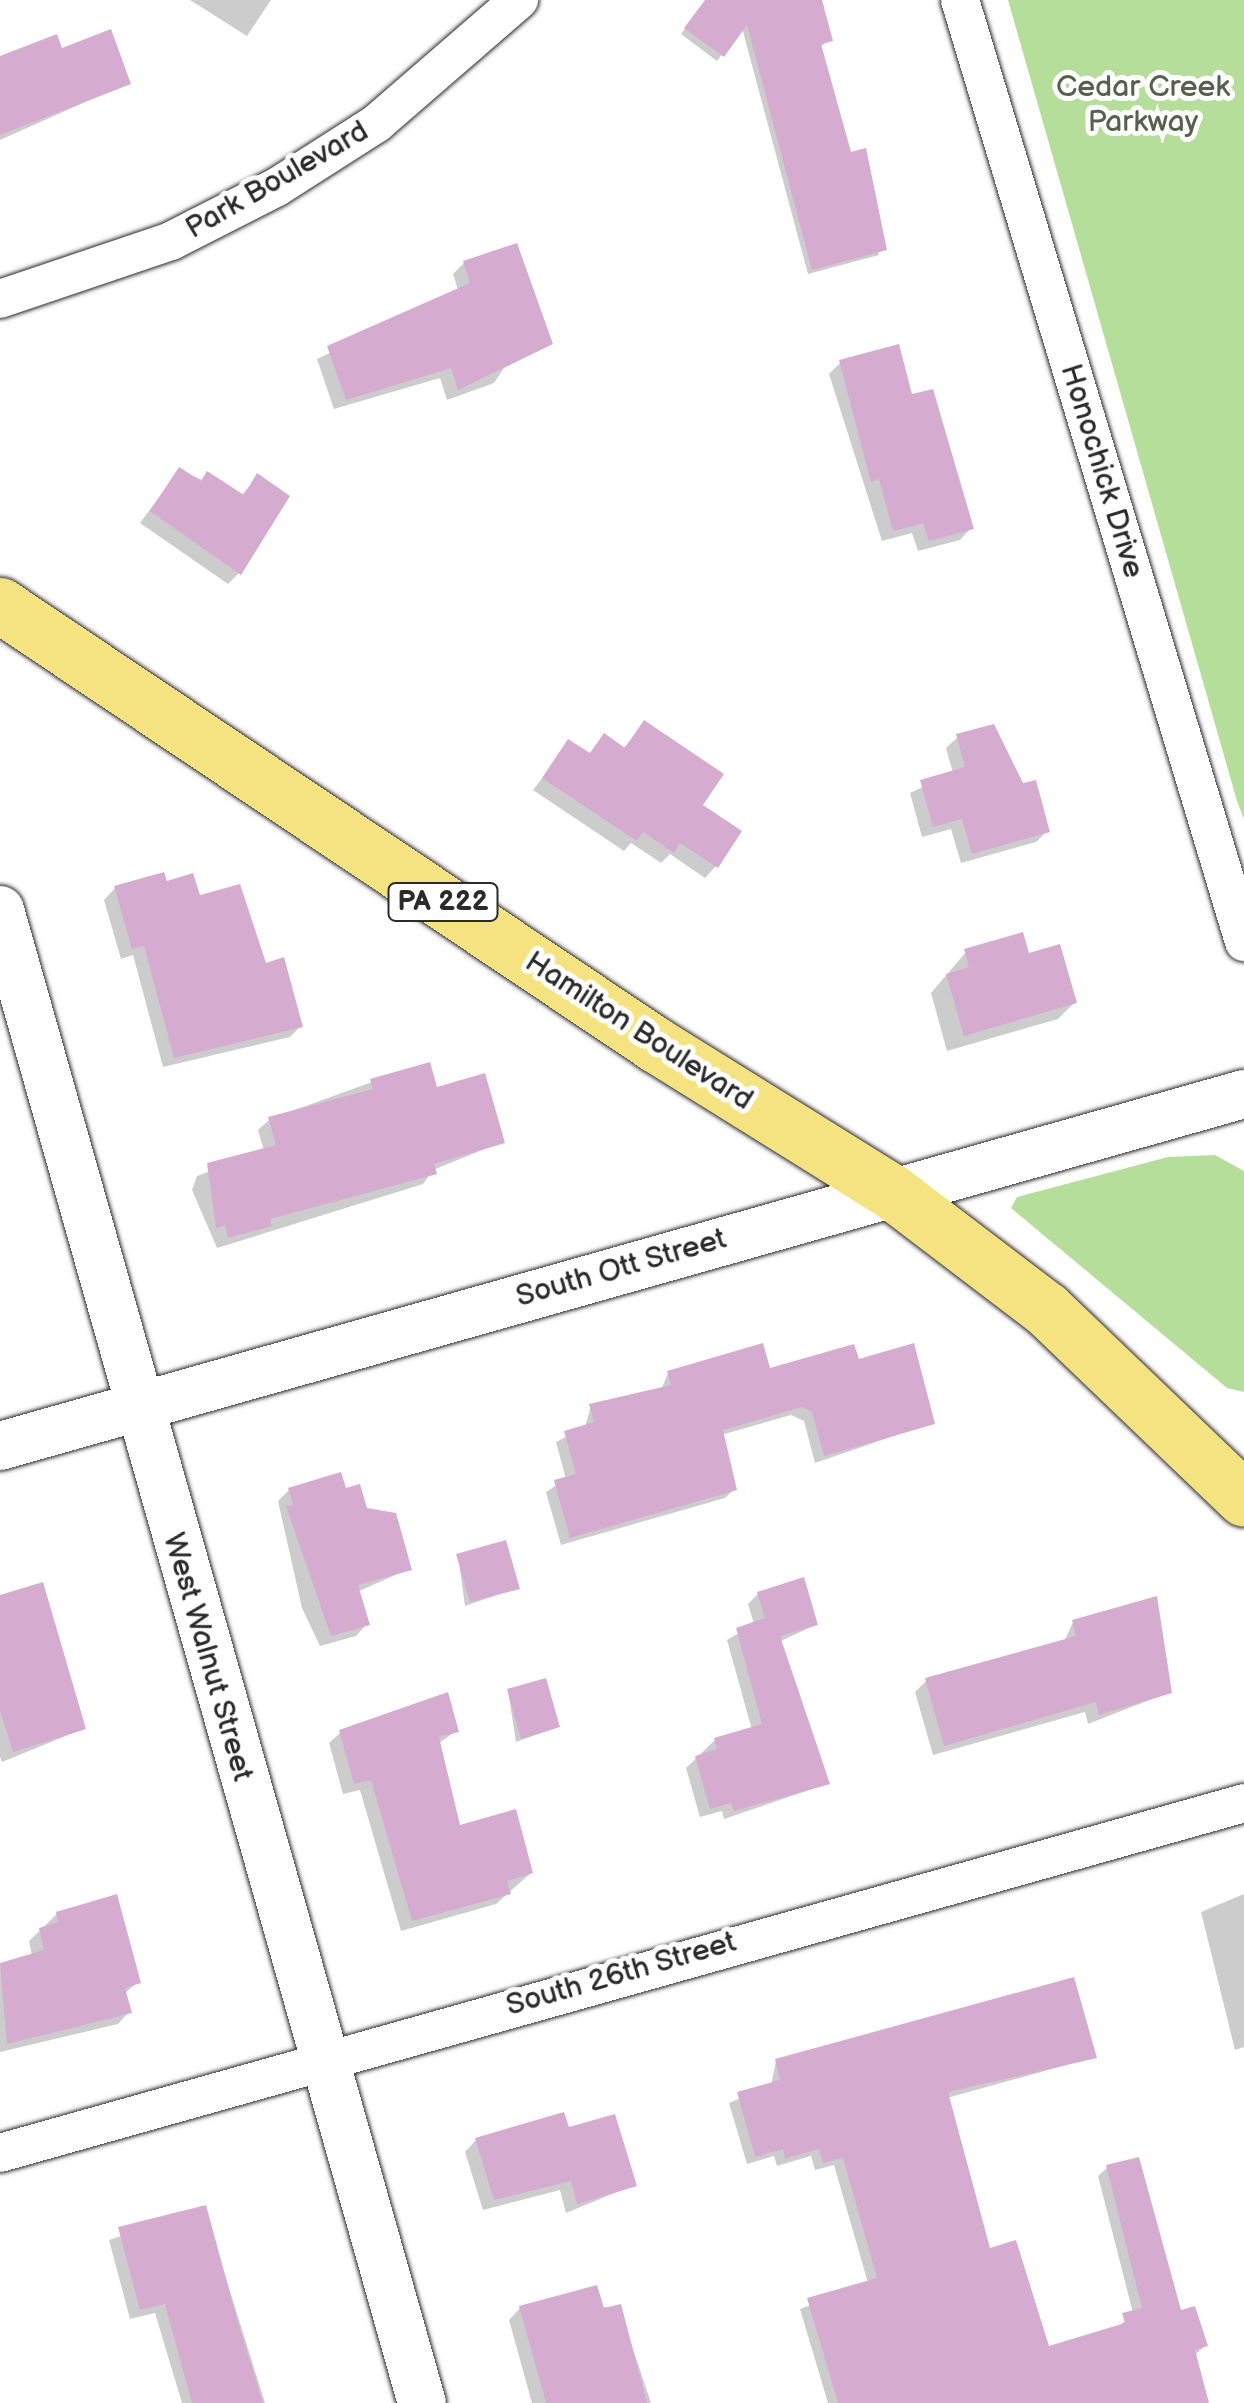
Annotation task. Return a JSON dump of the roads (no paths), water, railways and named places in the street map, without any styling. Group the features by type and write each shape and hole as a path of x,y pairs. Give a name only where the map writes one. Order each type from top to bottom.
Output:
{"main road":[{"name":"Hamilton Boulevard","path":"0,605 656,1045 891,1191 1046,1309 1244,1499"}],"street":[{"name":"Park Boulevard","path":"0,299 171,241 277,187 377,122 519,0"},
{"name":"Honochick Drive","path":"960,0 1244,942"},
{"name":"West Walnut Street","path":"0,910 136,1408 422,2403"},
{"name":"South Ott Street","path":"0,1446 1244,1094"},
{"name":"South 26th Street","path":"0,2153 1244,1803"}],"park label":[{"name":"Cedar Creek Parkway","path":"1143,104"}]}
